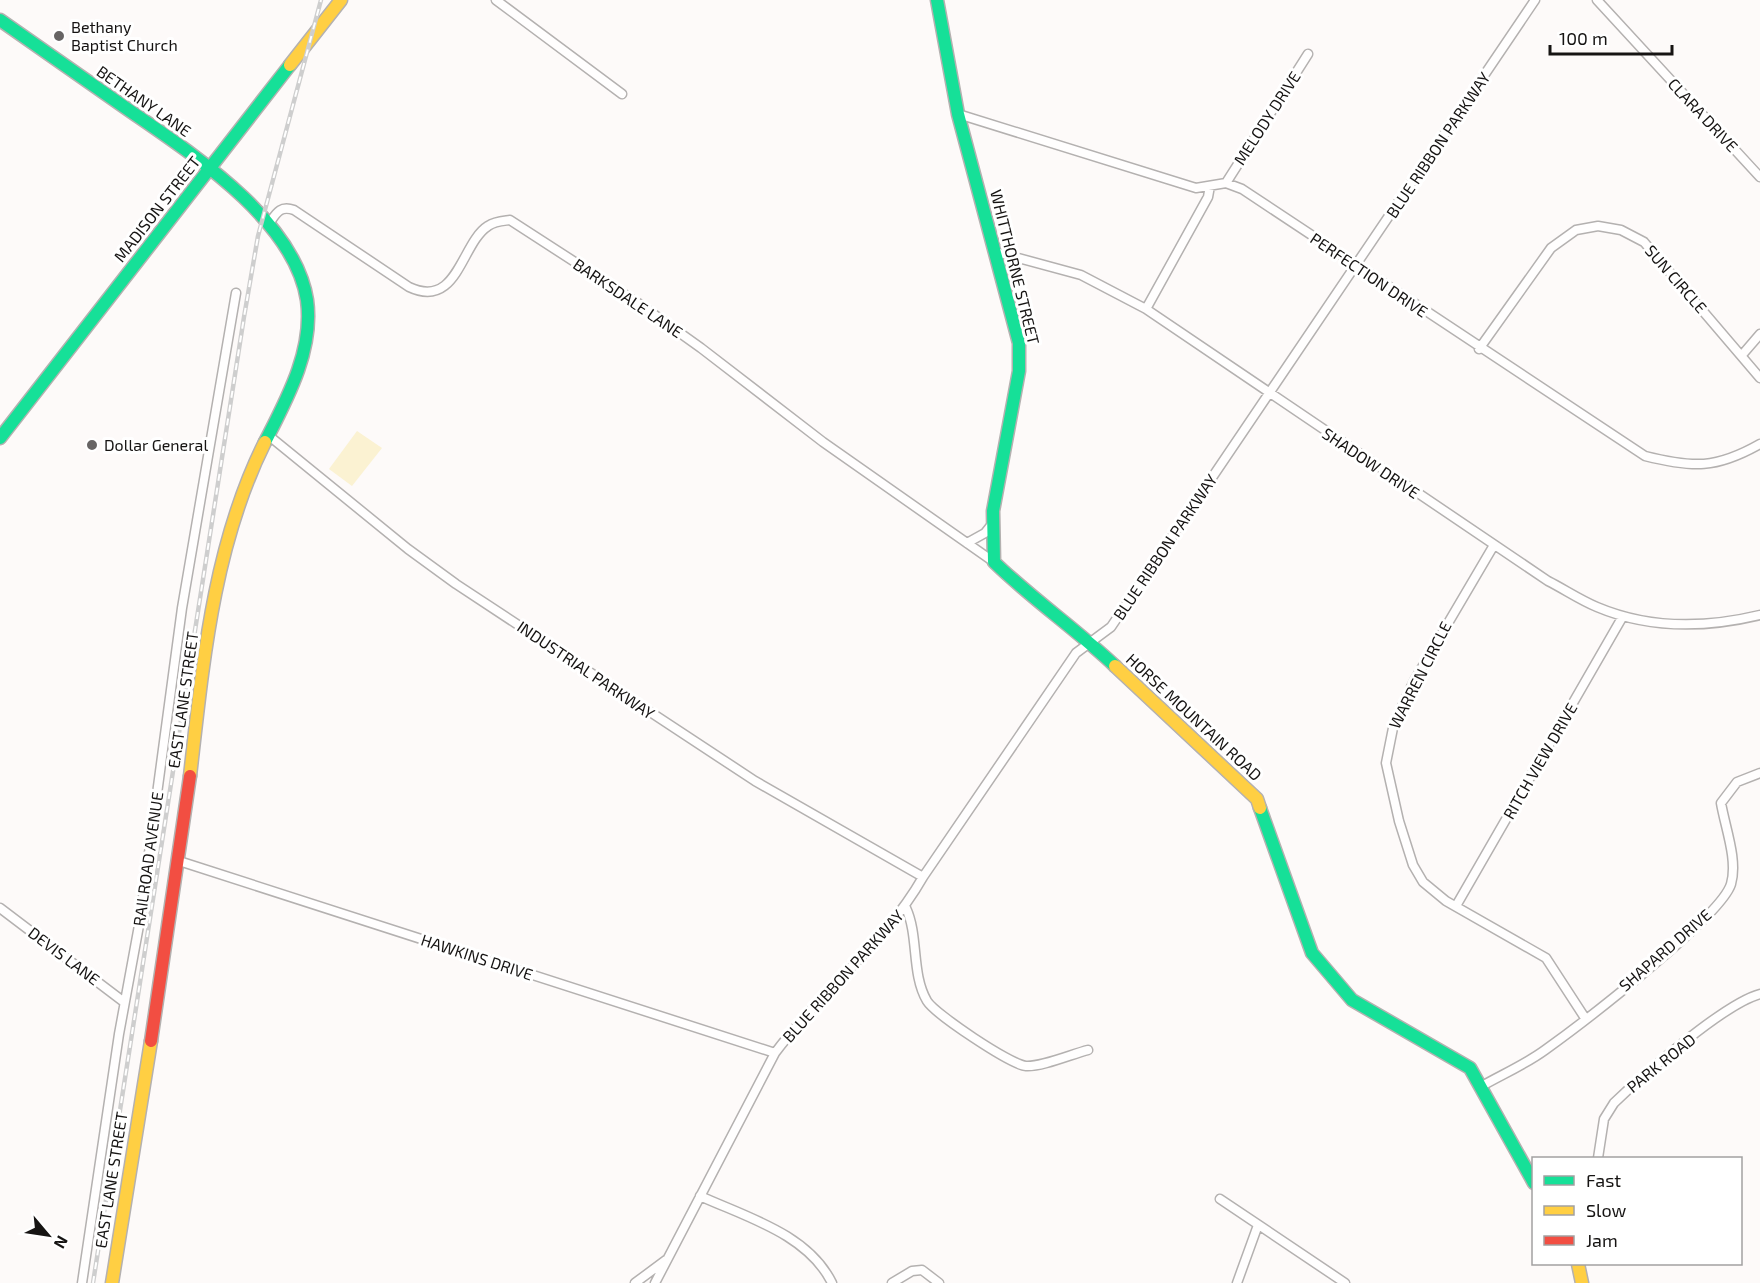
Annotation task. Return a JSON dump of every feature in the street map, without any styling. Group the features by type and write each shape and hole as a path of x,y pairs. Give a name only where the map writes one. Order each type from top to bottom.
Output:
{"street":[{"name":"MADISON STREET","path":"0,438 341,0"},
{"path":"496,0 622,94"},
{"name":"WHITTHORNE STREET","path":"937,0 958,114 996,252 1021,359 993,512 994,562"},
{"name":"BLUE RIBBON PARKWAY","path":"655,1283 775,1053 792,1030 906,908 922,878 1076,652 1111,627 1535,0"},
{"name":"CLARA DRIVE","path":"1597,0 1760,177"},
{"name":"BETHANY LANE","path":"0,20 210,167"},
{"name":"MELODY DRIVE","path":"1226,183 1308,54"},
{"path":"958,114 1196,188 1226,183"},
{"name":"EAST LANE STREET","path":"112,1283 179,861 214,598 227,539 245,486 300,364 309,320 303,285 288,253 268,225 210,167"},
{"name":"PERFECTION DRIVE","path":"1226,183 1242,189 1479,349 1645,456 1682,465 1711,464 1741,455 1760,444"},
{"path":"1146,309 1208,197 1210,186"},
{"name":"BARKSDALE LANE","path":"268,225 279,209 286,207 294,210 409,287 422,293 431,293 449,283 486,227 499,221 510,220 638,303 701,348 823,442 994,562"},
{"name":"SUN CIRCLE","path":"1479,349 1551,248 1576,230 1598,226 1621,230 1644,242 1760,378"},
{"name":"SHADOW DRIVE","path":"996,252 1082,275 1146,309 1548,581 1597,607 1623,616 1686,626 1733,621 1760,615"},
{"name":"RAILROAD AVENUE","path":"82,1283 125,998 140,920 182,608 236,293"},
{"path":"1742,355 1760,334"},
{"name":"INDUSTRIAL PARKWAY","path":"268,435 401,544 456,584 755,781 922,878"},
{"path":"967,543 985,533 993,523"},
{"name":"WARREN CIRCLE","path":"1494,545 1414,681 1394,723 1386,763 1399,821 1413,865 1434,893 1546,958 1585,1018"},
{"path":"994,562 1027,594 1091,643"},
{"name":"RITCH VIEW DRIVE","path":"1456,906 1623,616"},
{"name":"HORSE MOUNTAIN ROAD","path":"1091,643 1257,799 1312,953 1352,1000 1470,1068 1482,1086 1532,1181"},
{"name":"SHAPARD DRIVE","path":"1482,1086 1544,1051 1690,933 1725,897 1733,870 1721,803 1724,796 1737,782 1760,773"},
{"name":"HAWKINS DRIVE","path":"179,861 775,1053"},
{"name":"DEVIS LANE","path":"0,908 124,1002 125,998"},
{"path":"906,908 911,920 918,970 926,1000 934,1010 964,1031 1022,1065 1038,1064 1089,1050"},
{"name":"PARK ROAD","path":"1598,1157 1604,1119 1614,1102 1724,1012 1746,998 1760,994"},
{"path":"700,1196 778,1231 810,1252 832,1283"},
{"path":"1220,1199 1345,1283"},
{"path":"1237,1283 1258,1225"},
{"name":"BLUE RIBBON PARKWAY","path":"635,1283 667,1260"},
{"path":"1578,1265 1582,1283"},
{"path":"892,1283 912,1271 922,1270 939,1283"}],"shaded area":[{"path":"357,431 382,448 352,486 329,469"}],"railway":[{"path":"93,1283 258,236 321,0"}],"traffic: fast":[{"path":"937,0 958,114 1019,343 1019,371 993,511 994,562 1115,666"},
{"path":"0,20 205,165 234,188 260,214 282,241 298,270 307,300 308,319 303,356 297,374 265,442"},
{"path":"0,438 290,65"},
{"path":"1260,808 1312,953 1352,1000 1470,1068 1532,1179"}],"traffic: slow":[{"path":"290,65 341,0"},
{"path":"190,776 206,648 222,564 247,482 265,442"},
{"path":"1115,666 1257,799 1260,808"},
{"path":"112,1283 151,1041"},
{"path":"1578,1265 1582,1283"}],"traffic: jam":[{"path":"151,1041 190,776"}],"place":[{"name":"Bethany Baptist Church","path":"59,36"},
{"name":"Dollar General","path":"92,445"}]}
